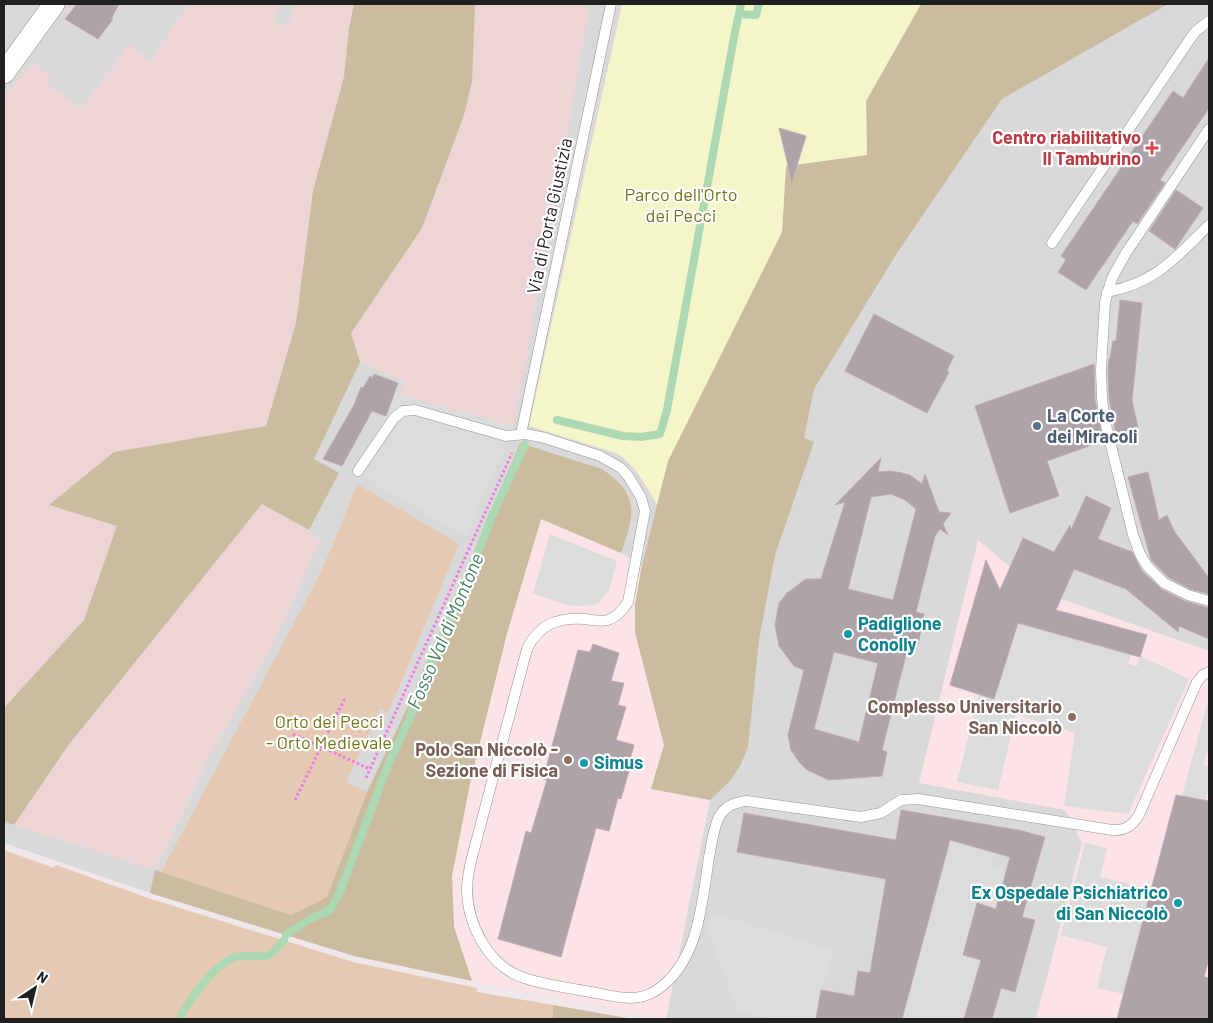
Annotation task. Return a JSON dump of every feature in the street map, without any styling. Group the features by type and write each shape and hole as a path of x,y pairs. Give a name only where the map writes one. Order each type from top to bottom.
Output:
{"street":[{"path":"4,73 54,4"}],"lane":[{"name":"Via di Porta Giustizia","path":"520,434 611,4"},
{"path":"1052,243 1190,39 1196,31 1209,22"},
{"path":"1209,129 1126,253 1112,278 1105,302 1101,370 1102,399 1108,434 1133,535 1143,561 1164,583 1179,592 1209,601"},
{"path":"1107,292 1133,286 1157,273 1209,226"},
{"path":"358,471 388,424 406,410 415,410 506,436 520,434 545,438 600,456 614,464 628,476 641,497 646,511 628,602 621,612 607,620 563,619 545,627 532,640 527,649 470,865 467,887 468,902 477,933 485,947 500,964 523,977 615,996 644,997 656,991 678,970 691,946 718,817 731,804 747,801 861,817 881,813 901,800 918,799 1112,830 1125,830 1139,815 1197,682 1202,675 1209,672"}],"path":[{"path":"366,778 520,434"},
{"path":"295,800 345,698"},
{"path":"293,734 370,769"}],"shaded area":[{"path":"4,4 1209,4 1209,1019 665,1019 354,956 150,893 4,843"},
{"path":"188,4 281,4 274,22 287,27 295,6 289,4 354,4 349,28 344,77 313,191 296,323 266,426 114,452 50,505 117,526 84,620 4,708 4,95 33,63 51,76 47,82 81,109 129,45 150,61"},
{"path":"354,4 475,4 472,81 464,115 422,228 351,333 360,362 314,459 339,473 309,530 262,504 67,747 14,825 4,821 4,708 84,620 117,526 49,505 114,452 266,426 296,323 313,191 344,77 349,28"},
{"path":"475,4 582,4 589,9 514,426 401,395 403,382 360,362 351,333 422,228 464,115 472,81"},
{"path":"921,4 1168,4 1002,99 897,253 814,389 804,438 814,442 775,555 759,640 748,747 741,764 731,780 710,800 651,789 664,745 635,632 635,605 642,565 668,461 782,232 786,166 867,155 866,101"},
{"path":"394,393 514,426 465,536 361,475"},
{"path":"520,443 602,469 623,487 631,506 631,516 621,553 541,519 507,633 470,783 452,876 454,927 472,981 354,956 150,893 155,870 291,915 327,897 367,792 408,706"},
{"path":"262,503 309,530 320,541 271,648 210,755 155,870 14,825 67,747"},
{"name":"Polo San Niccolò - Sezione di Fisica","path":"541,519 621,553 642,565 635,605 635,632 664,745 651,789 710,800 666,1019 472,981 454,927 452,876 472,774 507,633"},
{"path":"550,534 617,561 609,590 600,602 594,605 566,605 533,593"},
{"name":"Complesso Universitario San Niccolò","path":"978,540 1039,591 1209,651 1209,1019 1036,1019 1082,843 1065,810 919,783"},
{"path":"1018,623 1131,654 1128,664 1137,666 1140,656 1189,679 1128,814 1064,806 1075,733 1016,714 998,790 957,782 979,694 994,699"},
{"path":"1209,697 1209,745 1203,765 1209,767 1209,786 1205,803 1182,796"},
{"path":"950,840 996,853 992,865 1007,870 996,909 977,904 963,955 981,960 964,1019 902,1019"},
{"path":"1085,843 1107,848 1100,877 1150,889 1124,994 1097,988 1107,947 1061,935"},
{"path":"709,912 832,950 821,990 816,1019 779,1019 739,1012 707,929"},
{"path":"553,1005 633,1019 553,1019"}],"green space":[{"name":"Parco dell'Orto dei Pecci","path":"622,4 921,4 866,101 867,155 786,166 782,232 668,461 657,504 635,469 616,453 529,426"},
{"name":"Orto dei Pecci - Orto Medievale","path":"357,484 459,544 388,713 380,709 346,782 367,792 327,897 291,915 161,872 319,576"},
{"path":"4,850 54,868 56,865 148,898 353,962 477,988 477,992 553,1005 553,1019 4,1019"}],"building":[{"path":"77,4 119,4 111,19 113,19 98,39 65,19"},
{"path":"1209,58 1209,108 1160,180 1165,183 1137,224 1133,221 1086,290 1058,272 1066,260 1061,256 1173,91 1183,98"},
{"path":"779,128 806,136 792,182"},
{"path":"1176,190 1203,208 1175,249 1149,231"},
{"path":"1120,300 1142,303 1132,401 1138,427 1116,436 1109,398 1108,370 1113,341 1116,341"},
{"path":"874,314 954,356 947,370 949,372 927,413 845,371"},
{"name":"La Corte dei Miracoli","path":"1094,364 1095,400 1103,441 1047,461 1059,496 1010,513 975,406"},
{"path":"374,374 398,383 386,416 372,411 342,466 323,459 354,405 361,387 363,388 370,376 372,378"},
{"name":"Padiglione Conolly","path":"881,458 878,472 891,471 910,475 922,484 925,474 939,512 951,513 943,524 948,535 940,529 935,536 916,612 924,614 918,645 909,643 882,750 887,752 882,776 829,780 807,770 791,750 788,735 804,670 794,666 779,646 775,625 779,603 787,593 806,579 821,579 845,502 835,505","holes":["891,494 905,500 916,509 893,600 848,589 871,497","834,652 878,663 859,742 814,729"]},
{"path":"1148,472 1159,520 1167,515 1174,531 1209,578 1209,594 1190,589 1168,577 1151,560 1128,477"},
{"path":"1086,496 1111,508 1098,539 1132,552 1142,571 1161,589 1185,601 1209,608 1209,639 1179,626 1178,632 1126,589 1074,569 1056,610 1147,635 1140,657 1018,623 994,699 950,685 986,560 1000,590 1023,538 1054,552 1070,525 1071,530"},
{"path":"593,644 619,653 611,681 624,683 618,705 626,707 616,740 634,745 629,763 631,764 621,799 618,798 609,831 596,828 561,957 498,939 526,831 531,833 547,780 543,779 578,650 590,652"},
{"name":"Ex Ospedale Psichiatrico di San Niccolò","path":"1176,795 1209,801 1209,958 1204,977 1209,978 1209,1019 1117,1019"},
{"path":"901,810 1018,830 1045,837 1022,917 1035,920 1015,992 1001,988 992,1019 964,1019 981,960 963,955 977,903 996,909 1010,857 950,840 902,1019 816,1019 821,990 854,996 858,971 870,973 886,879 737,852 744,813 896,840"}],"waterway":[{"name":"Fosso Val di Montone","path":"557,420 623,436 641,437 660,434 667,410 741,4"},
{"path":"739,14 756,15 759,4"},
{"name":"Fosso Val di Montone","path":"286,935 310,919 330,910 340,892 388,765 472,570 489,523 525,444"},
{"name":"Fosso Val di Montone","path":"181,1019 181,1014 198,990 219,967 239,956 266,956 276,950 284,940"}],"place":[{"name":"Centro riabilitativo Il Tamburino","path":"1152,148"},
{"name":"La Corte dei Miracoli","path":"1037,426"},
{"name":"Padiglione Conolly","path":"848,634"},
{"name":"Complesso Universitario San Niccolò","path":"1072,717"},
{"name":"Polo San Niccolò - Sezione di Fisica","path":"568,760"},
{"name":"Simus","path":"584,763"},
{"name":"Ex Ospedale Psichiatrico di San Niccolò","path":"1178,903"}]}
